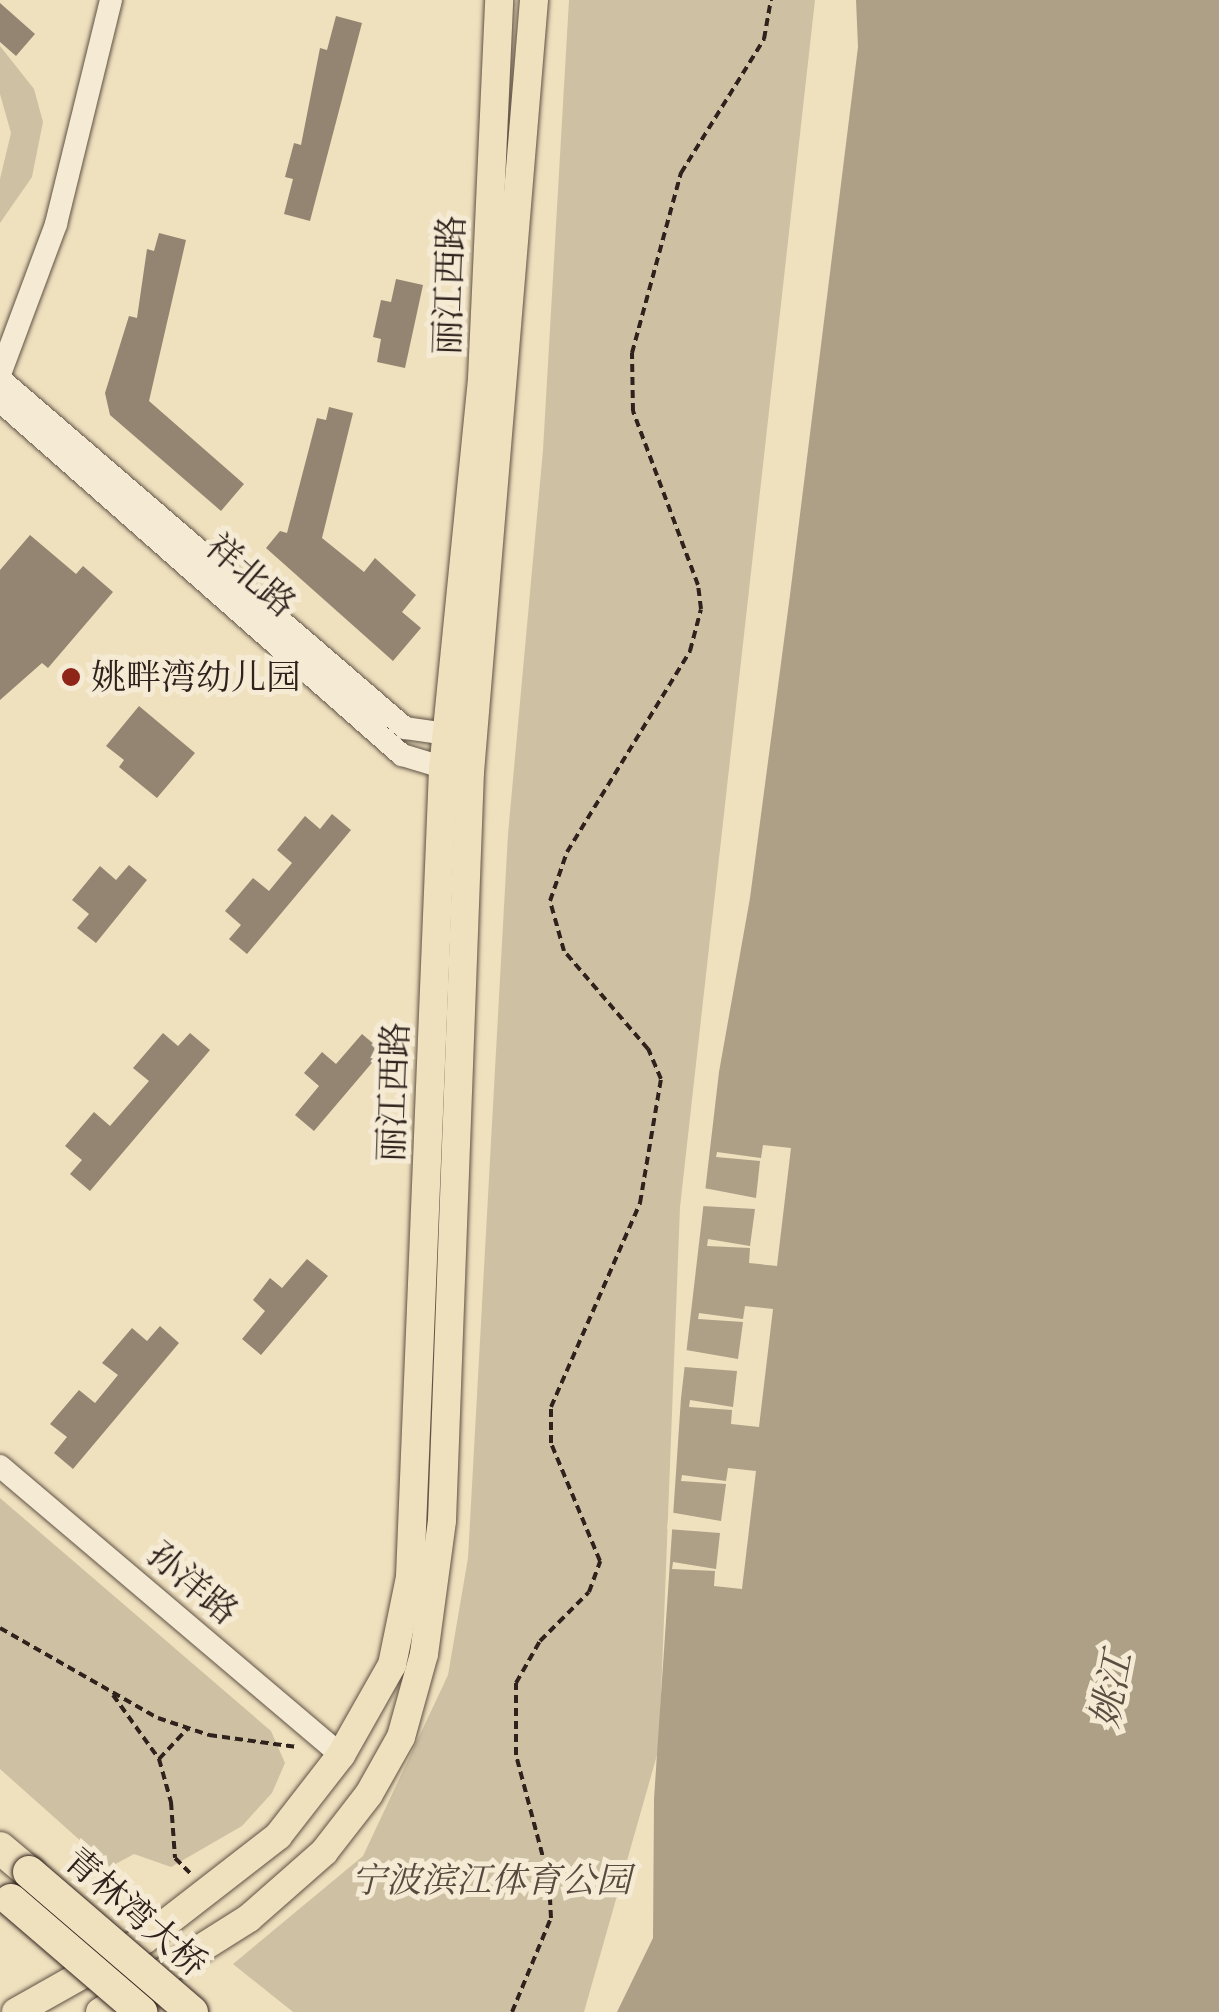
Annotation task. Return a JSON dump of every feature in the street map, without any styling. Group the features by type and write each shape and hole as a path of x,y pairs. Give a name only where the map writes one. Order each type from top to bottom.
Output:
{"highway":[{"path":"0,1848 13,1888"},
{"name":"青林湾大桥","path":"13,1888 141,2012"},
{"name":"青林湾大桥","path":"13,1888 192,2012"}],"main road":[{"name":"丽江西路","path":"460,736 482,379 498,0"},
{"name":"丽江西路","path":"16,2012 88,1976 211,1894 278,1836 341,1755 392,1665 410,1576 457,771 534,0"},
{"name":"丽江西路","path":"100,2012 249,1918 324,1852 369,1794 400,1737 424,1654 442,1520 457,771"}],"street":[{"path":"0,376 56,224 111,0"},
{"name":"祥北路","path":"0,376 404,728 460,736"},
{"name":"祥北路","path":"0,401 402,755 457,771"},
{"name":"孙洋路","path":"0,1466 341,1755"}],"path":[{"path":"512,2012 551,1918 549,1880 516,1756 516,1683 540,1641 589,1592 600,1560 551,1443 551,1407 640,1203 661,1078 648,1049 564,951 550,901 567,852 690,651 697,623 698,585 633,411 632,353 680,173 764,39 771,0"},
{"path":"0,1628 110,1691 188,1728 341,1755"},
{"path":"110,1691 159,1759 172,1802 175,1858 211,1894"},
{"path":"159,1759 188,1728"}],"green space":[{"name":"宁波滨江体育公园","path":"569,0 815,0 680,1207 659,1748 584,2012 293,2012 233,1964 363,1856 448,1675 468,1558 508,834 543,450"},
{"path":"0,46 34,89 43,122 32,177 0,223 0,179 11,133 0,94"},
{"path":"0,1498 271,1731 285,1763 272,1793 242,1826 171,1867 134,1854 110,1867 0,1769"}],"water":[{"name":"姚江","path":"856,0 1219,0 1219,2012 617,2012 653,1938 654,1799 681,1398 719,1072 750,898 790,595 858,47"}],"pier":[{"path":"763,1145 791,1148 777,1266 749,1263 750,1248 707,1246 708,1239 750,1246 755,1209 702,1206 704,1188 756,1198 760,1161 716,1157 717,1152 761,1158"},
{"path":"745,1306 773,1309 759,1427 731,1424 732,1410 689,1407 690,1400 733,1407 737,1371 684,1367 686,1350 738,1359 743,1322 698,1319 699,1313 743,1319"},
{"path":"728,1468 756,1471 742,1589 714,1586 715,1571 672,1569 673,1562 716,1569 720,1533 667,1529 669,1512 721,1521 726,1484 681,1481 682,1475 726,1481"}],"building":[{"path":"0,3 35,34 16,56 0,42"},
{"path":"336,16 362,23 310,221 284,214 293,179 285,177 294,143 301,145 320,48 327,50"},
{"path":"159,233 186,240 149,401 244,484 221,511 110,415 105,393 129,316 137,318 147,249 154,251"},
{"path":"396,279 423,285 405,368 377,362 381,339 373,337 381,300 391,302"},
{"path":"329,407 353,413 322,538 364,572 375,558 416,595 402,612 421,628 393,661 266,548 280,531 287,533 317,418 326,420"},
{"path":"30,535 76,574 83,566 113,592 48,668 42,663 0,700 0,570"},
{"path":"139,706 195,753 157,798 119,767 124,760 106,746"},
{"path":"332,814 351,830 247,954 229,939 241,925 225,911 253,878 269,891 292,863 277,850 305,816 320,829"},
{"path":"129,865 147,880 96,943 77,928 89,914 72,900 100,866 116,880"},
{"path":"163,1033 178,1046 190,1033 210,1050 90,1191 70,1174 82,1160 65,1146 94,1112 110,1126 149,1081 133,1068"},
{"path":"362,1034 382,1051 314,1131 295,1115 319,1086 304,1073 322,1052 336,1064"},
{"path":"307,1259 328,1276 261,1355 242,1339 265,1311 253,1300 270,1278 282,1288"},
{"path":"160,1326 179,1343 73,1469 54,1453 67,1437 50,1424 79,1390 95,1403 118,1375 102,1363 132,1328 147,1341"}],"place":[{"name":"姚畔湾幼儿园","path":"71,677"}]}
